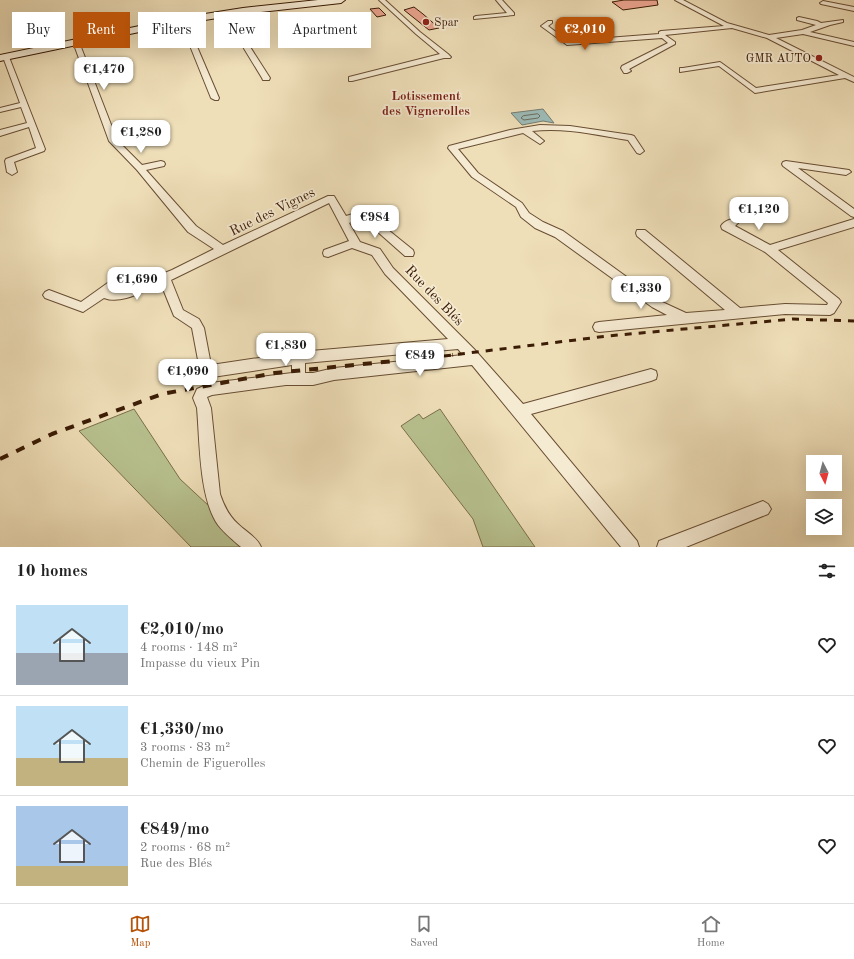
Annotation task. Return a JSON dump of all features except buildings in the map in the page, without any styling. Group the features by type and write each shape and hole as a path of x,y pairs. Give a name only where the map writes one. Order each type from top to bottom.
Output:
{"main road":[{"path":"242,12 341,0"},
{"path":"3,57 73,43"}],"street":[{"path":"352,79 447,56 418,33 382,0"},
{"path":"476,18 512,14 499,0"},
{"path":"678,0 725,24 769,37 854,80"},
{"path":"822,3 854,9"},
{"path":"799,19 815,22 821,26"},
{"path":"769,37 804,32 829,22 841,21"},
{"path":"550,22 544,26 566,43 663,36 673,43 625,68 627,71"},
{"path":"663,36 661,33 734,26"},
{"path":"804,32 854,44"},
{"name":"Rue des Vignes","path":"78,48 113,141 140,168 192,229 222,250 331,198 343,221"},
{"path":"194,48 215,98"},
{"path":"247,48 266,78"},
{"path":"3,57 24,104 41,149 9,161 12,172"},
{"path":"683,70 720,64 755,91 846,76"},
{"path":"0,110 24,104"},
{"path":"0,133 32,124"},
{"path":"640,151 631,138 570,128 541,128 525,130 449,145 475,175 519,205 525,215 539,225 559,234 656,304 684,318"},
{"path":"525,130 540,141"},
{"path":"140,168 161,164"},
{"path":"846,172 786,164 854,214"},
{"path":"328,253 354,243 343,221 363,214 409,253"},
{"path":"600,327 788,309 830,310 835,302 769,249 726,226 734,222"},
{"path":"769,249 854,223"},
{"path":"641,233 737,313"},
{"name":"Rue des Blés","path":"354,243 358,246 376,252 389,271 475,359 520,410 631,547"},
{"path":"103,293 111,296 116,295 164,277 222,250"},
{"path":"49,295 80,307 86,305 127,275"},
{"name":"Rue des Blés","path":"164,277 178,313 182,317 192,321 199,328 206,372 300,358 460,343"},
{"path":"298,378 300,358"},
{"path":"253,547 223,520 212,494 204,408 201,395 210,389 298,378 313,379 334,374 475,359"},
{"path":"520,410 651,375"},
{"path":"665,547 763,509"}],"green space":[{"path":"134,409 180,479 253,547 191,547 79,431"},
{"path":"440,409 535,547 483,547 473,519 401,426 419,414 423,419"}],"water":[{"path":"543,109 554,123 543,121 522,125 511,113"}],"railway":[{"path":"448,355 608,336 793,319 854,321"},
{"path":"0,459 52,434 162,394 275,373 448,355"},
{"path":"444,356 448,355"},
{"path":"448,355 453,355"}],"place":[{"name":"Spar","path":"426,22"},
{"name":"GMR AUTO","path":"819,58"}],"district":[{"name":"Lotissement des Vignerolles","path":"426,102"}]}
